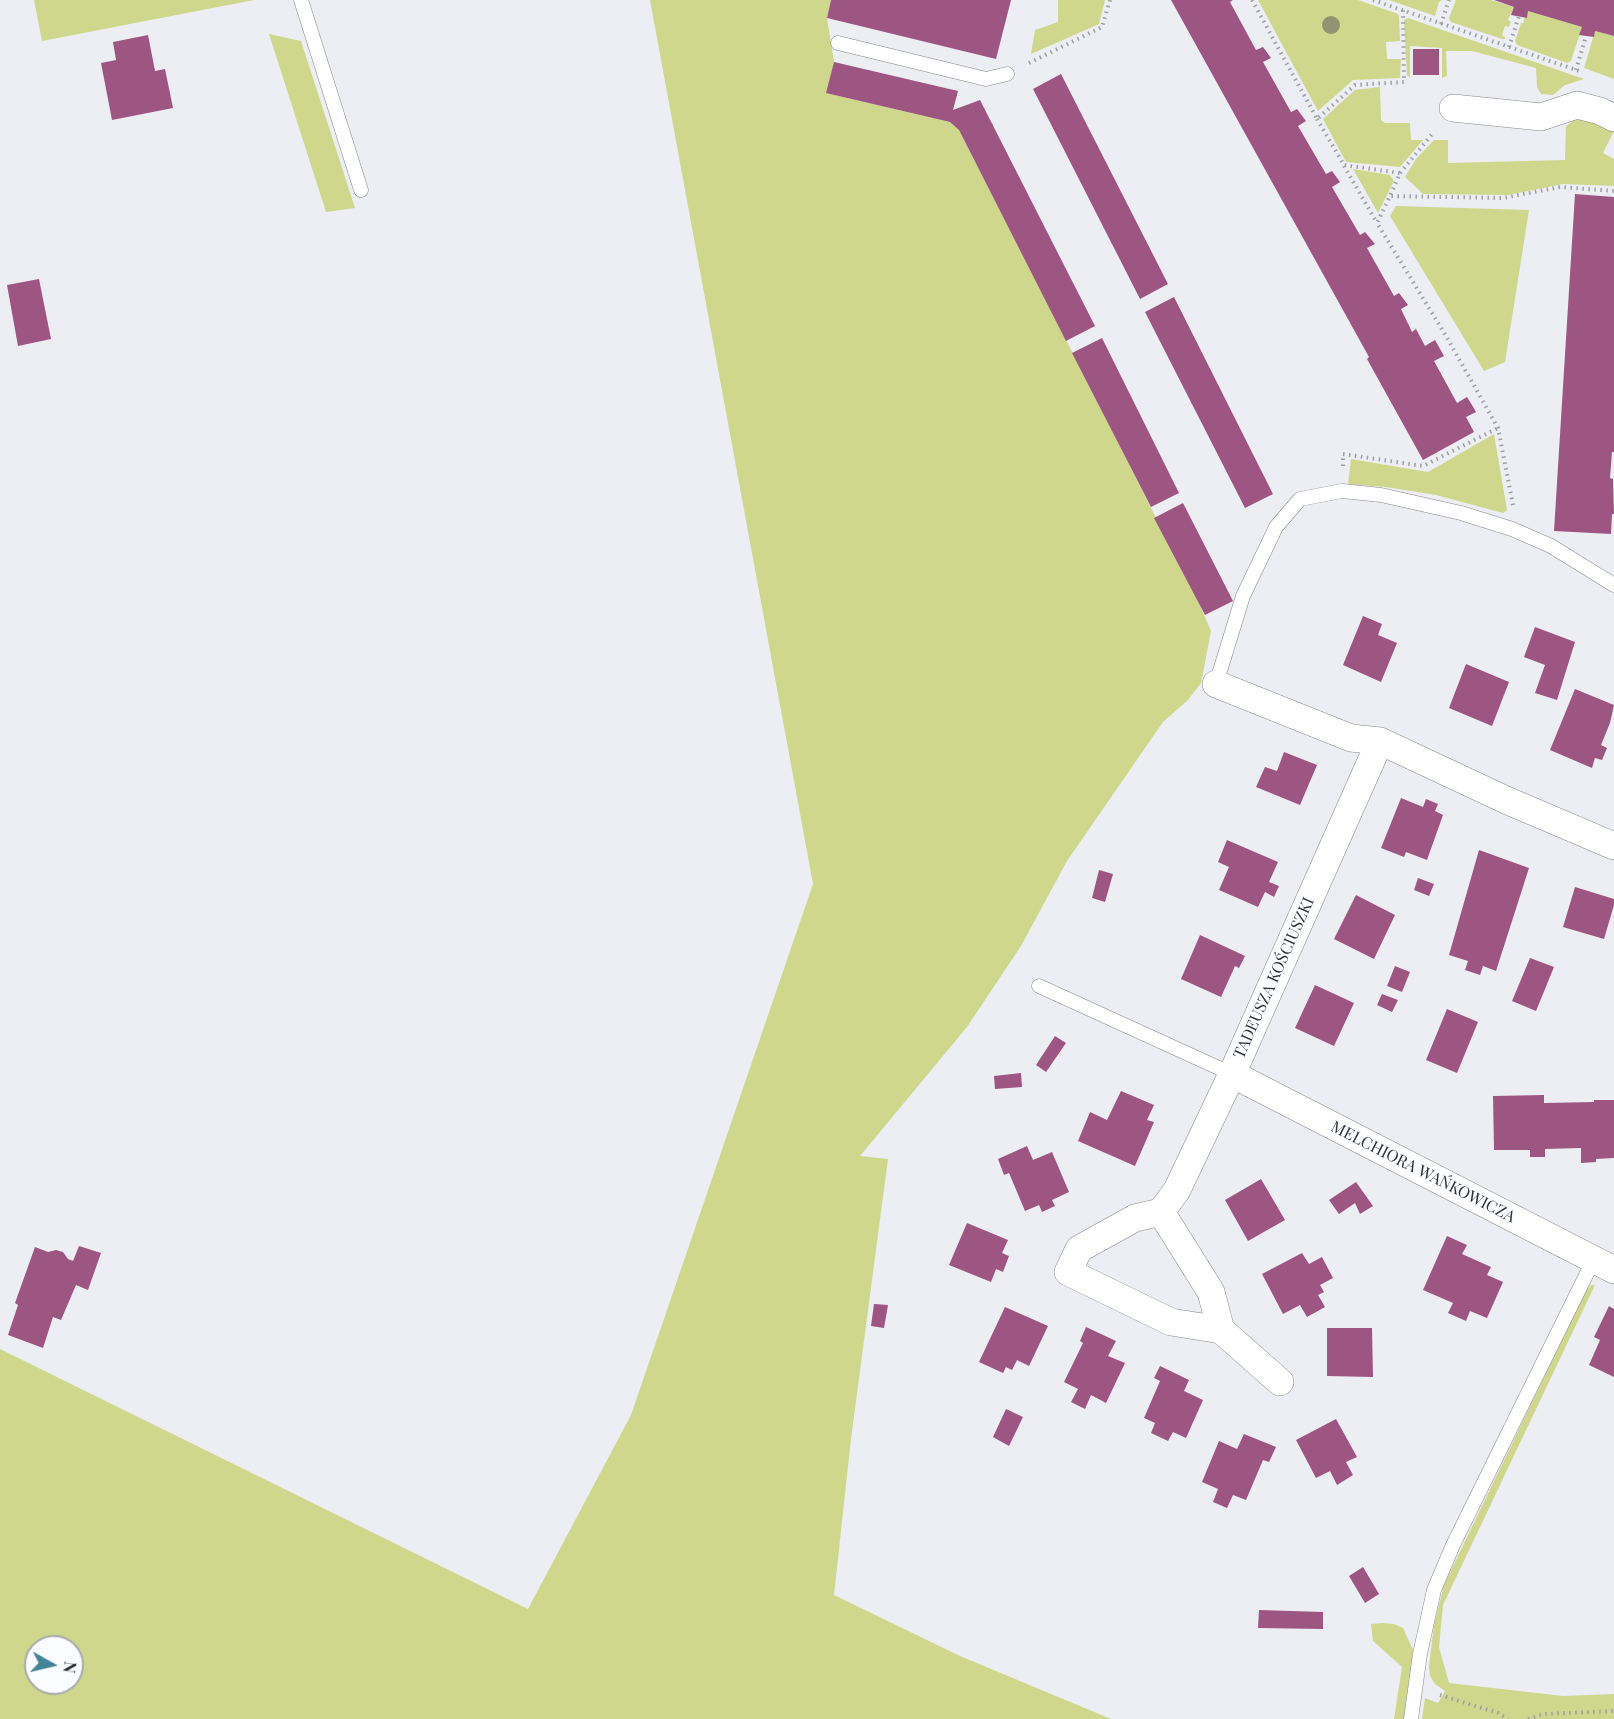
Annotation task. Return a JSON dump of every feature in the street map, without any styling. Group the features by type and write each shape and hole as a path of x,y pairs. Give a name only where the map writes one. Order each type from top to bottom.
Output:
{"street":[{"path":"1453,108 1541,117 1577,105 1600,111 1614,118"},
{"path":"1216,684 1351,738 1380,741 1506,800 1614,846"},
{"name":"TADEUSZA KOŚCIUSZKI","path":"1161,1212 1177,1190 1232,1074 1380,741"},
{"name":"MELCHIORA WAŃKOWICZA","path":"1232,1074 1604,1265"},
{"path":"1221,1330 1211,1292 1161,1212 1135,1218 1079,1248 1068,1272 1171,1322 1221,1330 1280,1382"}],"lane":[{"path":"301,0 361,190"},
{"path":"838,43 986,79 1007,74"},
{"path":"1216,684 1243,596 1276,527 1300,499 1342,491 1381,495 1461,513 1512,529 1551,546 1614,585"},
{"path":"1039,986 1232,1074"},
{"path":"1411,1719 1416,1680 1434,1590 1453,1545 1604,1265"}],"path":[{"path":"1007,74 1102,27 1110,0"},
{"path":"1252,0 1317,119 1498,428 1515,516 1512,529"},
{"path":"1375,0 1576,70 1586,36"},
{"path":"1441,24 1449,0"},
{"path":"1317,119 1355,84 1404,82 1403,10"},
{"path":"1509,47 1519,16"},
{"path":"1377,222 1400,173 1453,108"},
{"path":"1344,165 1400,173"},
{"path":"1390,196 1503,198 1560,187 1614,191"},
{"path":"1342,491 1343,454 1423,466 1498,428"},
{"path":"1416,1680 1432,1692 1498,1713 1508,1719"},
{"path":"1528,1719 1544,1714 1614,1711"}],"green space":[{"path":"34,0 254,0 42,41"},
{"path":"650,0 831,0 827,18 834,62 827,93 950,122 959,130 1198,601 1211,631 1201,683 1188,700 1163,722 1067,861 1021,946 967,1027 860,1156 888,1159 851,1439 834,1595 960,1656 1111,1719 0,1719 0,1349 528,1609 631,1415 813,884"},
{"path":"1058,0 1105,0 1099,24 1031,54 1035,30 1058,22"},
{"path":"1258,0 1358,0 1398,14 1400,41 1386,42 1387,59 1401,59 1400,78 1353,80 1318,111"},
{"path":"1389,0 1442,0 1439,2 1435,16"},
{"path":"1456,0 1491,0 1514,7 1508,20 1511,22 1509,27 1505,26 1502,35 1505,39 1451,22 1449,18"},
{"path":"1528,11 1582,27 1571,61 1567,63 1517,45 1515,41"},
{"path":"1408,18 1584,79 1565,85 1553,95 1541,94 1537,87 1536,68 1472,51 1446,51 1447,76 1442,78 1442,48 1410,46 1410,78 1407,75 1404,20"},
{"path":"1595,31 1614,36 1614,79 1584,68"},
{"path":"269,34 301,41 355,208 326,212"},
{"path":"1380,87 1381,120 1385,123 1410,123 1411,140 1423,140 1400,167 1346,162 1323,119 1355,90"},
{"path":"1579,119 1601,124 1614,131 1603,153 1614,159 1614,186 1563,184 1508,195 1423,194 1405,177 1416,159 1434,140 1448,140 1448,163 1565,160 1566,126"},
{"path":"1353,169 1390,175 1394,181 1378,213"},
{"path":"1396,206 1529,210 1505,362 1484,371 1390,216"},
{"path":"1494,434 1507,510 1503,513 1436,495 1348,484 1351,459 1428,472"},
{"path":"1591,1285 1595,1285 1443,1605 1439,1647 1449,1683 1563,1696 1614,1694 1614,1719 1422,1719 1425,1698 1438,1703 1445,1691 1435,1684 1430,1676 1429,1666 1434,1625 1444,1585 1586,1290"},
{"path":"1383,1623 1403,1628 1413,1650 1404,1719 1394,1719 1402,1667 1373,1641 1371,1624"}],"building":[{"path":"831,0 1011,0 996,59 827,18"},
{"path":"1171,0 1233,0 1230,2 1256,50 1263,47 1271,58 1263,62 1291,112 1297,109 1306,121 1298,126 1326,174 1332,171 1340,182 1332,187 1360,235 1365,232 1375,244 1367,248 1394,296 1399,293 1408,305 1401,309 1412,332 1416,329 1425,346 1435,340 1444,356 1434,361 1457,403 1467,397 1476,412 1466,417 1474,432 1423,460 1367,359 1369,357"},
{"path":"1494,0 1614,0 1614,36 1595,31 1594,37 1579,35 1582,27 1528,11 1527,18 1511,15 1514,7"},
{"path":"148,35 155,71 165,69 173,108 112,120 101,63 116,60 113,42"},
{"path":"1413,49 1439,49 1439,75 1413,75"},
{"path":"834,62 958,91 953,110 980,100 1095,326 1066,341 959,130 950,122 826,93"},
{"path":"1061,74 1168,284 1140,299 1033,89"},
{"path":"1575,194 1614,197 1614,452 1612,452 1610,478 1613,479 1614,514 1612,514 1611,534 1554,531"},
{"path":"39,279 51,339 18,346 7,285"},
{"path":"1174,297 1273,494 1245,508 1145,312"},
{"path":"1102,338 1179,493 1151,507 1072,353"},
{"path":"1183,503 1233,601 1205,615 1154,518"},
{"path":"1363,616 1382,624 1378,635 1397,643 1381,682 1343,665"},
{"path":"1535,627 1575,642 1557,700 1535,693 1545,665 1524,657"},
{"path":"1466,664 1509,682 1492,726 1449,708"},
{"path":"1575,689 1614,705 1601,745 1607,748 1602,760 1595,758 1592,768 1550,750"},
{"path":"1284,752 1317,765 1300,805 1256,787 1265,767 1277,771"},
{"path":"1401,798 1423,807 1426,799 1438,804 1435,811 1443,815 1427,860 1406,852 1404,857 1381,848"},
{"path":"1227,840 1278,862 1269,882 1279,886 1274,897 1265,892 1258,907 1219,890 1229,867 1218,862"},
{"path":"1479,850 1529,868 1496,971 1483,966 1480,975 1465,970 1468,961 1449,955"},
{"path":"1099,870 1113,874 1105,902 1092,898"},
{"path":"1418,878 1434,884 1429,896 1414,890"},
{"path":"1575,887 1614,899 1604,939 1563,927"},
{"path":"1356,895 1395,915 1374,959 1334,939"},
{"path":"1200,935 1245,956 1239,968 1235,966 1221,997 1181,979"},
{"path":"1530,958 1554,967 1536,1011 1512,1001"},
{"path":"1395,966 1410,972 1402,992 1387,986"},
{"path":"1315,985 1354,1003 1334,1046 1295,1028"},
{"path":"1382,994 1398,1000 1392,1012 1377,1005"},
{"path":"1447,1009 1478,1022 1457,1073 1426,1060"},
{"path":"1055,1036 1066,1043 1046,1072 1036,1065"},
{"path":"1021,1073 1022,1087 995,1089 994,1076"},
{"path":"1121,1091 1154,1105 1147,1120 1154,1122 1135,1166 1078,1141 1090,1112 1107,1120"},
{"path":"1544,1095 1544,1103 1614,1100 1614,1158 1581,1163 1581,1148 1545,1149 1545,1157 1530,1157 1530,1150 1494,1150 1493,1096"},
{"path":"1027,1146 1033,1160 1052,1152 1069,1192 1052,1200 1055,1206 1042,1212 1039,1205 1025,1211 1009,1173 1004,1175 998,1159"},
{"path":"1261,1179 1285,1220 1248,1241 1225,1200"},
{"path":"1356,1182 1373,1206 1360,1214 1355,1203 1339,1214 1329,1200"},
{"path":"967,1223 1008,1240 1002,1253 1009,1256 1003,1272 996,1269 991,1282 949,1265"},
{"path":"1447,1236 1467,1245 1462,1254 1491,1267 1487,1275 1503,1282 1487,1318 1470,1311 1466,1321 1448,1313 1453,1303 1423,1290"},
{"path":"79,1246 101,1253 88,1290 76,1285 61,1320 53,1317 43,1348 8,1335 18,1305 15,1303 35,1247 48,1252 56,1250 63,1252 68,1259 73,1261"},
{"path":"1302,1253 1309,1264 1322,1257 1333,1278 1320,1285 1324,1292 1318,1295 1325,1307 1307,1317 1300,1305 1283,1314 1262,1274"},
{"path":"874,1304 888,1305 884,1328 871,1326"},
{"path":"1609,1306 1614,1309 1614,1377 1589,1365 1600,1340 1594,1337"},
{"path":"1005,1307 1048,1326 1029,1366 1017,1360 1012,1370 1006,1367 1003,1373 979,1362"},
{"path":"1086,1327 1116,1341 1108,1356 1125,1363 1106,1403 1091,1395 1085,1409 1071,1402 1078,1389 1064,1382 1083,1343 1080,1341"},
{"path":"1327,1328 1372,1328 1373,1377 1327,1376"},
{"path":"1160,1366 1189,1380 1184,1391 1203,1400 1186,1438 1173,1432 1168,1441 1151,1433 1155,1423 1144,1418 1160,1381 1154,1378"},
{"path":"1006,1409 1023,1417 1009,1446 993,1437"},
{"path":"1336,1419 1357,1457 1346,1462 1353,1475 1337,1485 1330,1471 1316,1478 1296,1440"},
{"path":"1244,1434 1276,1447 1269,1462 1263,1460 1246,1500 1233,1495 1227,1508 1213,1502 1218,1489 1202,1482 1219,1441 1237,1449"},
{"path":"1363,1567 1379,1594 1365,1603 1349,1576"},
{"path":"1259,1610 1323,1612 1323,1629 1258,1628"}]}
